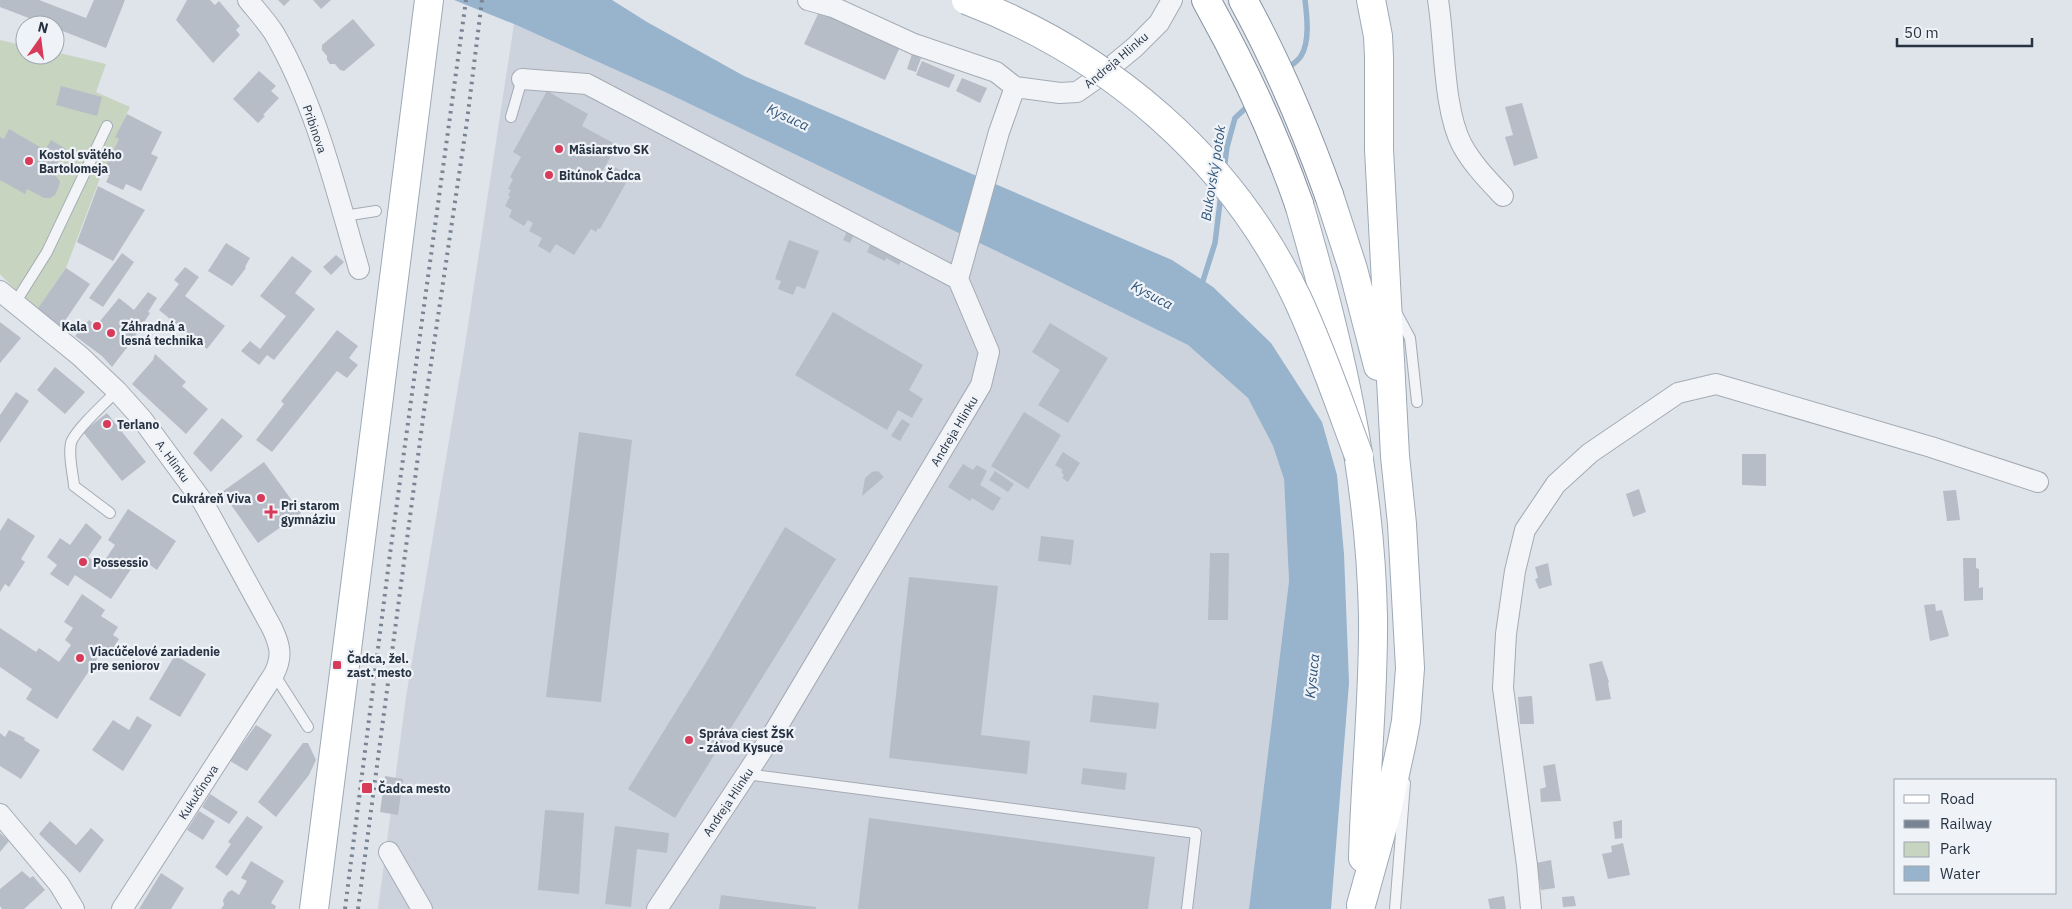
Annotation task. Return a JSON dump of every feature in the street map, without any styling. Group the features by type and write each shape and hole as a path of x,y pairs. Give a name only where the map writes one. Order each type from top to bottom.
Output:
{"main road":[{"path":"314,909 347,666 394,263 429,0"},
{"path":"966,0 999,13 1051,38 1096,66 1138,97 1176,131 1213,169 1245,211 1272,253 1296,296 1359,456"},
{"path":"1206,0 1255,94 1281,154 1299,204 1339,348 1359,456 1368,532 1372,616 1370,738 1363,835 1361,907"},
{"path":"1243,0 1283,79 1312,146 1330,196 1353,269 1374,346 1395,456"},
{"path":"1361,907 1386,815 1406,721 1410,668 1402,524 1395,456 1379,149 1379,50 1371,0"}],"street":[{"name":"Pribinova","path":"248,0 273,32 295,74 344,216 359,269"},
{"path":"522,79 587,84 960,271 999,132 1015,87 996,72 914,44 833,7 808,0"},
{"name":"Andreja Hlinku","path":"1015,87 1041,92 1078,92 1135,47 1160,23 1172,0"},
{"path":"1438,0 1448,94 1461,144 1478,169 1503,196"},
{"name":"Andreja Hlinku","path":"657,909 773,734 981,385 989,352 960,271"},
{"name":"A. Hlinku","path":"8,297 80,356 117,391 171,456 203,502 279,642 281,656 274,674"},
{"path":"1531,909 1527,865 1503,688 1506,634 1515,572 1525,530 1556,484 1590,453 1678,393 1716,384 1931,447 2038,482"},
{"name":"Kukučínova","path":"122,909 274,674"},
{"path":"0,814 59,884 74,909"},
{"path":"389,852 422,909"}],"lane":[{"path":"512,116 522,79"},
{"path":"8,297 47,252 107,126"},
{"path":"344,216 376,211"},
{"path":"1388,296 1410,338 1417,402"},
{"path":"110,513 74,486 70,448 74,436 117,391"},
{"path":"1396,909 1404,817 1410,668"},
{"path":"274,674 308,727"},
{"path":"746,774 1196,833 1187,909"}],"shaded area":[{"path":"514,24 667,93 1188,345 1248,398 1273,446 1284,479 1289,581 1249,909 378,909 406,697 464,351"}],"green space":[{"path":"0,40 15,44 15,65 65,65 65,54 106,64 96,92 130,107 116,136 119,139 102,173 66,268 36,311 0,274"}],"water":[{"name":"Kysuca","path":"454,0 612,0 647,22 744,76 1172,260 1213,287 1271,343 1322,422 1337,475 1344,554 1349,683 1331,909 1249,909 1289,581 1284,479 1273,446 1248,398 1188,345 667,93 514,24"}],"building":[{"path":"0,0 39,0 86,18 94,0 125,0 106,48 65,32 65,15 21,15 0,7"},
{"path":"187,0 210,0 215,5 219,1 240,26 236,30 240,35 213,63 176,20"},
{"path":"278,0 290,0 284,6"},
{"path":"313,0 331,0 321,9"},
{"path":"819,12 900,47 885,80 804,44"},
{"path":"353,19 375,45 344,71 340,70 335,64 330,64 322,50 322,45"},
{"path":"912,54 921,58 916,72 907,69"},
{"path":"922,61 955,75 949,88 916,75"},
{"path":"259,71 276,86 271,91 279,98 258,123 233,99"},
{"path":"962,78 987,88 980,103 956,91"},
{"path":"61,86 102,97 97,116 56,105"},
{"name":"Bitúnok Čadca","path":"547,91 588,114 582,126 617,145 602,172 606,175 611,165 630,176 600,229 598,228 596,232 591,229 574,255 556,244 550,253 538,246 542,238 529,231 533,223 528,220 524,226 509,217 512,210 505,206 510,196 508,195 511,190 508,189 513,179 510,177 521,157 513,152"},
{"path":"1522,103 1538,158 1514,166 1505,137 1513,135 1505,107"},
{"path":"127,114 162,132 151,154 158,157 141,191 126,184 123,190 106,182 109,176 102,173 119,139 115,137"},
{"name":"Kostol svätého Bartolomeja","path":"9,129 45,150 51,140 66,149 52,172 60,181 55,195 50,198 44,198 27,189 25,194 0,180 0,137 4,139"},
{"path":"98,186 145,210 113,261 77,242"},
{"path":"849,227 856,231 850,243 843,240"},
{"path":"873,239 904,255 899,265 886,258 885,261 867,252"},
{"path":"789,240 819,251 805,289 797,286 793,295 778,289 781,281 775,279"},
{"path":"226,243 250,258 246,268 232,286 208,271"},
{"path":"122,253 134,262 103,307 89,298"},
{"path":"336,255 344,262 331,275 323,267"},
{"path":"292,256 312,271 295,293 315,309 274,360 267,355 259,365 241,351 250,341 260,349 286,316 260,296"},
{"path":"185,267 199,277 185,296 225,326 207,349 159,310 179,284 174,280"},
{"path":"66,268 90,284 60,328 36,311"},
{"path":"148,292 157,298 148,312 150,313 112,367 102,356 75,336 89,320 96,326 119,298 134,310"},
{"path":"833,312 923,365 909,390 923,399 912,418 898,410 887,430 795,375"},
{"path":"0,322 21,338 0,363"},
{"path":"1050,323 1108,358 1068,423 1038,405 1060,370 1032,352"},
{"path":"337,330 358,346 349,358 358,365 347,378 337,371 272,452 256,440 284,404 281,401"},
{"path":"155,354 186,382 182,386 208,409 186,434 132,384 153,360"},
{"path":"55,367 85,392 65,414 37,390"},
{"path":"16,392 29,401 0,443 0,415"},
{"path":"1024,412 1061,435 1028,489 991,466"},
{"path":"107,413 146,462 122,481 83,432"},
{"path":"222,418 243,436 211,472 193,453"},
{"path":"902,419 910,424 900,441 891,436"},
{"path":"579,432 632,440 601,702 546,697"},
{"path":"1063,452 1080,463 1068,482 1062,478 1064,475 1061,472 1063,470 1055,465"},
{"path":"1742,454 1766,454 1766,486 1742,485"},
{"path":"264,462 301,513 258,543 222,492"},
{"path":"963,464 973,470 977,465 987,471 980,485 1001,498 993,511 972,498 970,501 948,487"},
{"path":"878,471 884,477 862,496 865,478 872,472"},
{"path":"995,471 1014,484 1008,492 989,480"},
{"path":"1639,489 1646,512 1633,517 1626,494"},
{"path":"1956,490 1960,520 1947,521 1943,491"},
{"path":"128,509 176,541 157,570 139,557 111,599 75,575 68,586 50,574 57,565 47,557 60,538 70,545 86,523 102,537 88,557 101,566 115,545 108,540"},
{"path":"8,518 35,536 21,559 25,562 9,587 5,584 0,592 0,531"},
{"path":"785,527 836,559 675,818 628,789 707,661"},
{"path":"1041,536 1074,540 1071,565 1038,561"},
{"path":"1210,553 1229,553 1228,620 1208,620"},
{"path":"1963,558 1976,558 1976,568 1979,569 1979,588 1983,587 1983,600 1964,601"},
{"path":"1548,563 1552,585 1539,589 1535,579 1538,578 1535,567"},
{"path":"909,577 998,586 981,735 1030,741 1027,774 889,758"},
{"name":"Viacúčelové zariadenie pre seniorov","path":"82,594 105,610 101,616 118,627 113,635 119,639 109,654 103,650 57,719 26,699 32,689 0,667 0,628 36,652 39,648 59,662 71,645 65,640 73,628 64,622"},
{"path":"1935,604 1936,611 1942,610 1949,636 1930,641 1924,605"},
{"path":"175,655 206,674 180,717 149,699"},
{"path":"1602,661 1609,682 1611,699 1596,701 1589,664"},
{"path":"1093,695 1159,703 1156,729 1090,722"},
{"path":"1532,696 1534,724 1520,724 1518,697"},
{"path":"137,716 152,725 123,771 92,750 113,720 129,730"},
{"path":"256,725 272,735 247,771 230,761"},
{"path":"9,730 25,738 24,740 40,750 21,779 0,766 0,733 5,737"},
{"path":"303,743 308,743 316,760 309,775 276,817 258,802"},
{"path":"1555,764 1561,801 1541,802 1540,789 1546,787 1543,766"},
{"path":"1083,768 1127,773 1125,790 1081,784"},
{"path":"385,776 403,779 398,815 380,812"},
{"path":"210,794 238,812 229,824 202,807"},
{"path":"545,810 584,813 579,894 538,890"},
{"path":"199,811 215,821 203,840 187,830"},
{"path":"247,816 263,827 227,876 215,867 231,844 228,842"},
{"path":"869,818 1155,857 1148,909 858,909"},
{"path":"1622,820 1622,838 1615,839 1613,822"},
{"path":"50,821 76,845 91,828 104,840 80,873 39,834"},
{"path":"615,826 669,833 667,853 637,849 631,907 605,904"},
{"path":"0,833 9,841 0,852"},
{"path":"1623,843 1630,875 1608,879 1602,854 1612,852 1611,846"},
{"path":"1551,860 1555,888 1541,890 1536,863"},
{"path":"251,861 284,881 271,903 276,906 275,909 221,909 224,905 223,900 228,892 232,890 239,895 247,881 241,878"},
{"path":"22,871 30,878 33,876 45,890 24,909 2,909 0,906 0,889"},
{"path":"161,873 184,888 171,909 139,909"},
{"path":"721,895 816,907 816,909 719,909"},
{"path":"1504,896 1506,909 1490,909 1488,899"},
{"path":"1574,896 1576,906 1563,907 1562,897"}],"waterway":[{"name":"Bukovský potok","path":"1286,70 1301,56 1306,44 1305,0"},
{"name":"Bukovský potok","path":"1224,170 1227,147 1235,118 1250,104"},
{"name":"Bukovský potok","path":"1201,287 1215,243 1221,194"}],"railway":[{"path":"345,909 390,554 466,0"},
{"path":"358,909 424,411 467,121 482,0"}],"place":[{"name":"Mäsiarstvo SK","path":"559,149"},
{"name":"Kostol svätého Bartolomeja","path":"29,161"},
{"name":"Bitúnok Čadca","path":"549,175"},
{"name":"Kala","path":"97,326"},
{"name":"Záhradná a lesná technika","path":"111,333"},
{"name":"Terlano","path":"107,424"},
{"name":"Cukráreň Viva","path":"261,498"},
{"name":"Pri starom gymnáziu","path":"271,512"},
{"name":"Possessio","path":"83,562"},
{"name":"Viacúčelové zariadenie pre seniorov","path":"80,658"},
{"name":"Čadca, žel. zast. mesto","path":"337,665"},
{"name":"Správa ciest ŽSK - závod Kysuce","path":"689,740"},
{"name":"Čadca mesto","path":"367,788"}]}
